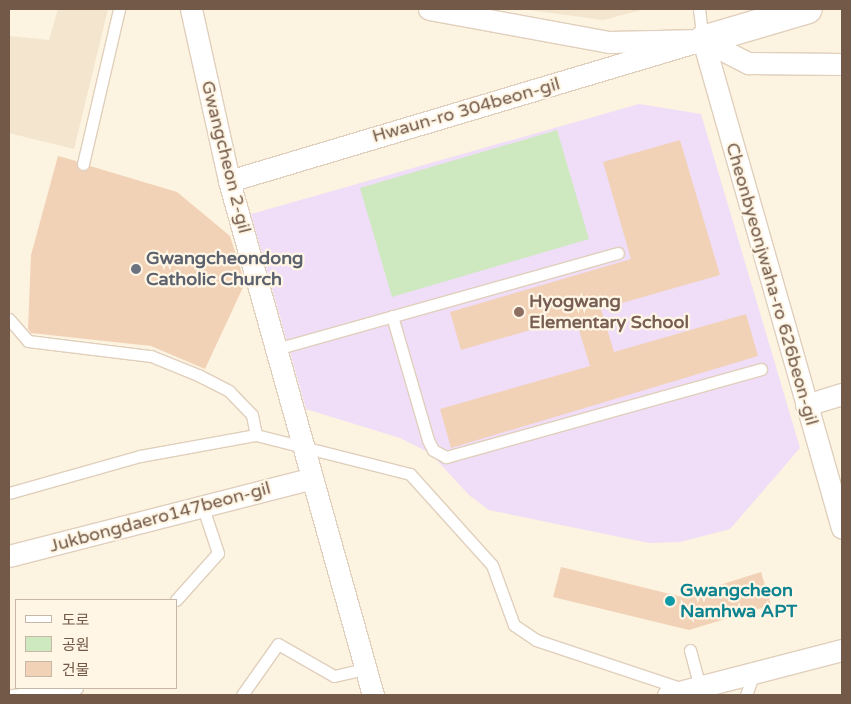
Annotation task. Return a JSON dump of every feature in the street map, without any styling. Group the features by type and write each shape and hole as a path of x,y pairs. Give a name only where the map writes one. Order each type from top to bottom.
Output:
{"street":[{"name":"Gwangcheon 2-gil","path":"191,9 229,180 373,695"},
{"path":"429,9 609,42 703,40 808,9"},
{"name":"Hwaun-ro 304beon-gil","path":"229,180 703,40"},
{"path":"703,40 748,63 842,64"},
{"name":"Cheonbyeonjwaha-ro 626beon-gil","path":"703,40 842,528"},
{"path":"806,405 842,394"},
{"name":"Jukbongdaero147beon-gil","path":"9,556 312,478"},
{"path":"685,691 842,650"}],"lane":[{"path":"83,164 119,9"},
{"path":"699,9 703,40"},
{"path":"276,350 618,253"},
{"path":"392,316 428,440 433,450 446,457 761,368"},
{"path":"9,319 28,341 151,356 198,375 235,397 252,415 256,434"},
{"path":"9,493 140,456 256,434 303,444 410,474 492,565 514,625 536,640 685,691 690,650"},
{"path":"177,599 218,553 202,505"},
{"path":"242,695 278,644 334,676 365,669"},
{"path":"746,695 754,673"},
{"path":"12,695 50,690 66,695 75,689"}],"shaded area":[{"path":"58,9 108,9 74,149 9,133 9,36 49,40"},
{"path":"522,9 645,9 603,20"},
{"name":"Hyogwang Elementary School","path":"639,104 701,114 800,448 730,529 680,542 649,543 489,510 469,495 430,453 400,438 306,409 251,214"}],"green space":[{"path":"557,130 589,239 392,297 360,188"}],"building":[{"path":"680,140 720,275 601,309 614,352 746,314 758,356 451,448 440,409 590,366 575,317 461,350 450,312 631,259 603,162"},
{"name":"Gwangcheondong Catholic Church","path":"58,156 76,161 81,171 90,166 177,192 230,236 245,283 205,369 151,346 31,333 28,329 31,255"},
{"name":"Gwangcheon Namhwa APT","path":"561,567 682,597 761,572 771,605 689,630 553,597"}],"place":[{"name":"Gwangcheondong Catholic Church","path":"136,269"},
{"name":"Hyogwang Elementary School","path":"519,312"},
{"name":"Gwangcheon Namhwa APT","path":"670,601"}]}
